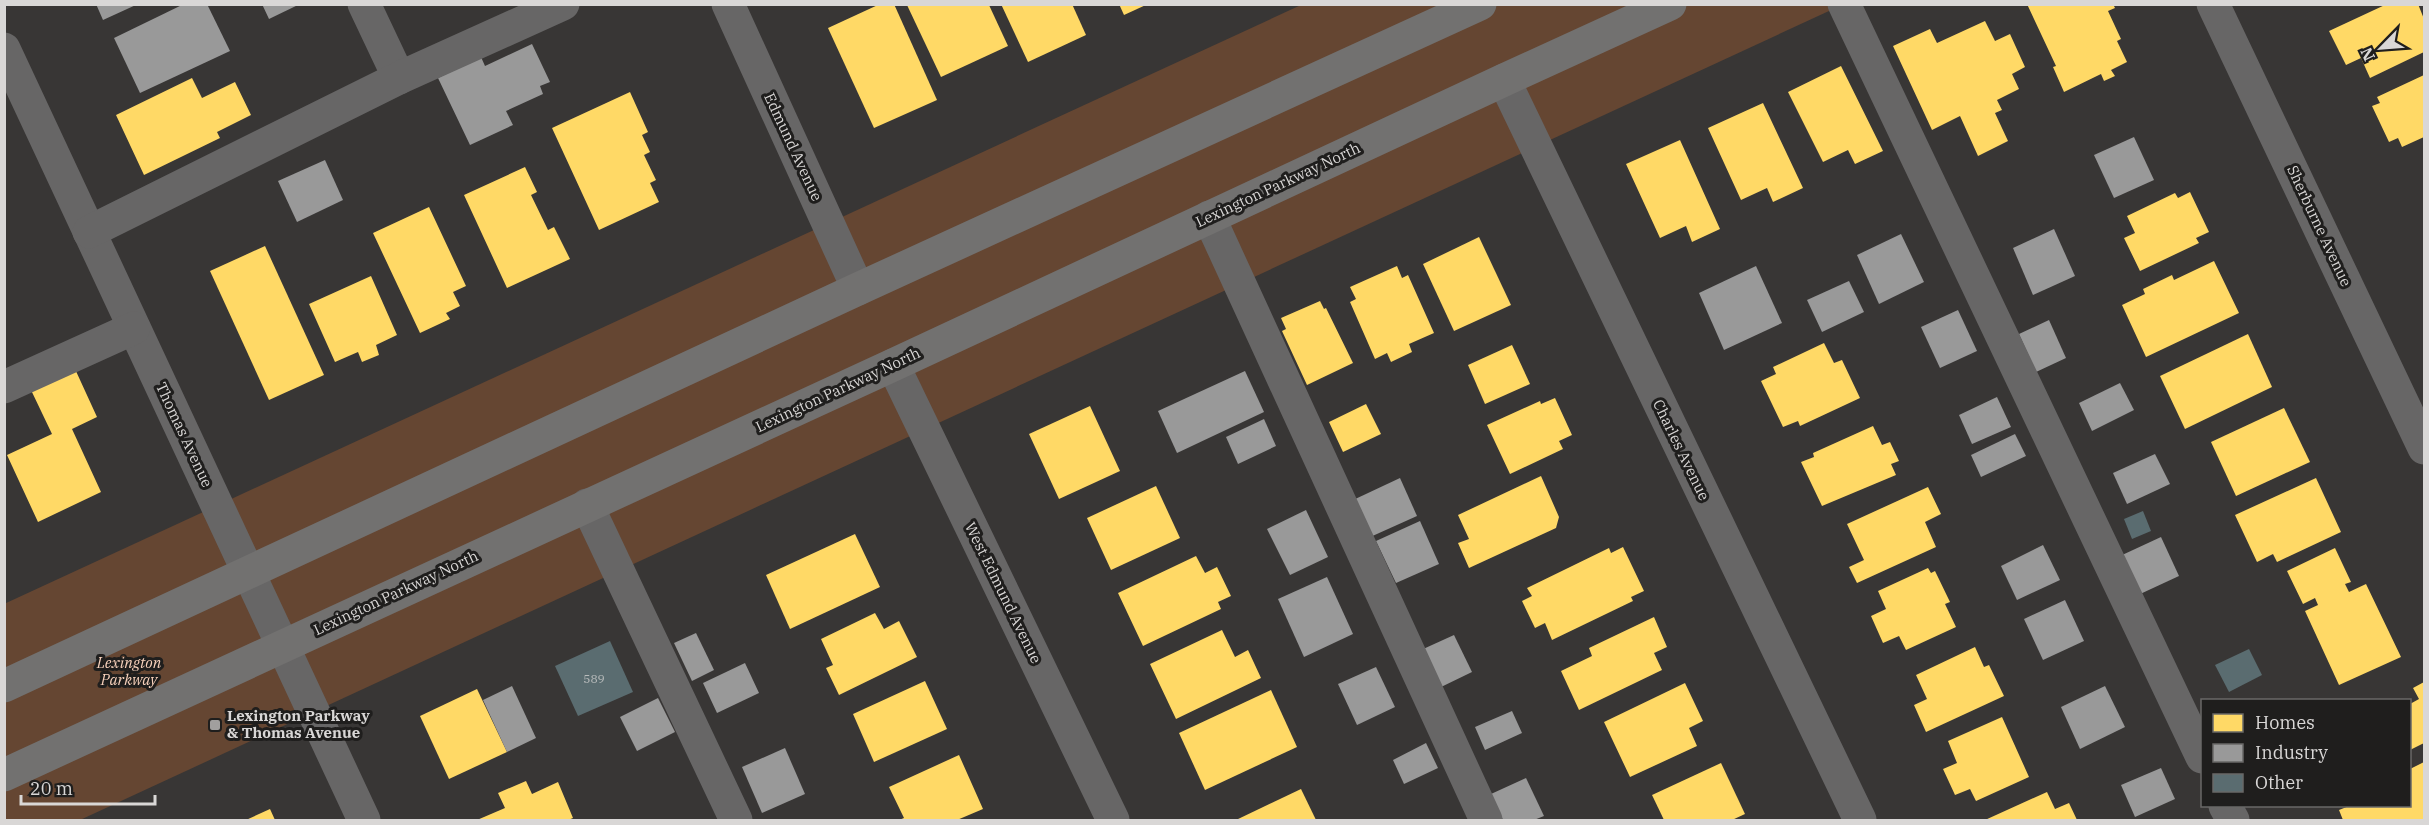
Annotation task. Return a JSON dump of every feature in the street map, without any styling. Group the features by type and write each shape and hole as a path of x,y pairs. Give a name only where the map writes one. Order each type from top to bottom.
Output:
{"main road":[{"name":"Lexington Parkway North","path":"4,775 1670,4"},
{"path":"4,686 1473,6"}],"street":[{"path":"364,4 399,78"},
{"path":"89,232 399,78 563,4"},
{"name":"Edmund Avenue","path":"728,4 858,289"},
{"path":"1844,4 2201,755"},
{"name":"Sherburne Avenue","path":"2213,4 2424,448"},
{"name":"Thomas Avenue","path":"4,50 363,820"},
{"name":"Charles Avenue","path":"1504,80 1860,820"},
{"path":"1209,217 1486,820"},
{"path":"4,387 134,328"},
{"name":"West Edmund Avenue","path":"893,365 1113,820"},
{"path":"587,505 736,820"}],"green space":[{"name":"Lexington Parkway","path":"1301,5 1842,5 80,820 5,820 4,604"}],"building: Homes":[{"path":"880,4 894,4 937,100 874,128 828,28"},
{"path":"1001,4 1072,4 1086,35 1028,62"},
{"path":"1119,4 1148,4 1124,15"},
{"path":"2027,4 2113,4 2115,8 2108,11 2121,39 2117,41 2127,62 2111,70 2115,76 2104,81 2101,74 2064,92 2053,67 2056,66"},
{"path":"2387,4 2418,4 2424,19 2424,52 2370,78 2361,58 2346,65 2329,31"},
{"path":"907,5 989,5 1008,46 941,77"},
{"path":"1985,21 1995,41 2010,34 2025,67 2012,74 2019,89 1997,100 2002,110 1995,113 2008,141 1978,156 1960,116 1932,130 1893,46 1930,29 1937,43"},
{"path":"1841,66 1883,151 1855,164 1848,150 1823,162 1788,92"},
{"path":"2424,75 2424,137 2402,147 2398,138 2389,142 2372,106 2380,103 2377,97"},
{"path":"192,78 202,98 235,82 251,115 217,132 220,138 144,175 116,115"},
{"path":"630,92 648,132 642,135 650,152 644,155 656,180 650,183 659,202 599,230 552,128"},
{"path":"1763,103 1803,188 1773,202 1767,188 1741,200 1708,128"},
{"path":"1680,140 1720,229 1692,242 1686,226 1660,238 1626,164"},
{"path":"525,167 537,192 531,195 548,230 554,227 570,259 507,288 464,195"},
{"path":"2190,192 2209,232 2196,238 2199,243 2140,271 2124,238 2135,233 2127,216 2175,193 2178,198"},
{"path":"429,207 466,286 453,292 460,306 446,313 450,319 420,333 373,233"},
{"path":"1479,237 1511,305 1454,331 1423,264"},
{"path":"265,246 324,375 269,400 210,271"},
{"path":"2214,261 2239,313 2146,357 2122,305 2145,294 2143,289 2172,275 2174,280"},
{"path":"1397,266 1402,278 1408,275 1434,333 1409,344 1412,352 1391,362 1387,353 1375,359 1350,302 1356,299 1350,287"},
{"path":"371,276 397,335 376,345 379,355 362,362 358,352 335,362 309,304"},
{"path":"1320,301 1324,309 1326,308 1353,363 1307,385 1282,331 1286,329 1281,318"},
{"path":"2248,334 2272,387 2185,429 2160,376"},
{"path":"1824,343 1834,363 1842,360 1860,398 1800,426 1798,421 1783,427 1761,381 1776,374 1773,367"},
{"path":"1512,345 1530,384 1485,404 1468,365"},
{"path":"75,369 97,417 72,429 101,492 38,522 7,455 52,434 31,390"},
{"path":"1555,398 1572,435 1559,441 1563,449 1510,474 1487,425 1540,401 1541,404"},
{"path":"1366,404 1381,434 1343,452 1329,422"},
{"path":"1090,406 1120,471 1059,499 1029,434"},
{"path":"2284,408 2310,462 2236,496 2211,442"},
{"path":"1873,426 1882,445 1890,442 1899,461 1891,464 1896,475 1822,506 1801,462 1814,457 1813,453"},
{"path":"1541,476 1559,517 1556,528 1469,568 1458,543 1469,539 1458,515"},
{"path":"2316,478 2341,532 2277,562 2273,554 2257,562 2235,515"},
{"path":"1156,486 1180,538 1111,570 1087,518"},
{"path":"1928,487 1941,514 1925,522 1936,547 1857,583 1849,567 1864,560 1847,524"},
{"path":"855,534 880,587 790,629 766,575"},
{"path":"1623,547 1644,591 1631,597 1633,601 1552,640 1545,623 1535,628 1522,601 1532,596 1527,588 1609,548 1611,553"},
{"path":"2335,548 2351,582 2345,584 2349,592 2366,584 2401,657 2339,685 2305,611 2318,605 2315,598 2303,604 2287,571"},
{"path":"1196,556 1205,573 1217,567 1231,596 1218,602 1221,609 1143,646 1118,593"},
{"path":"1928,568 1931,573 1935,571 1950,602 1945,604 1956,627 1906,650 1899,636 1883,643 1871,616 1886,609 1878,591"},
{"path":"875,613 884,629 899,621 917,657 839,695 826,668 833,665 821,639"},
{"path":"1654,617 1667,647 1654,653 1662,670 1579,710 1561,671 1592,656 1589,648"},
{"path":"1222,630 1235,657 1248,650 1261,678 1176,719 1150,664"},
{"path":"1975,647 1984,667 1989,665 2004,696 1926,732 1914,705 1927,699 1916,675"},
{"path":"925,681 947,729 874,762 853,714"},
{"path":"2424,682 2424,743 2411,750 2411,703 2419,699 2413,688"},
{"path":"1685,683 1703,721 1689,728 1697,746 1630,777 1604,722"},
{"path":"477,689 507,752 449,779 420,716"},
{"path":"1271,690 1297,747 1205,790 1179,733"},
{"path":"2002,717 2029,777 1976,801 1970,789 1955,795 1943,769 1957,763 1948,741"},
{"path":"959,755 983,809 957,820 899,820 904,818 889,787"},
{"path":"2424,762 2424,820 2343,820 2339,810 2346,807 2411,807 2411,768"},
{"path":"1721,763 1745,814 1732,820 1664,820 1652,795"},
{"path":"526,781 532,794 558,782 573,818 568,820 477,820 505,808 498,793"},
{"path":"1301,789 1316,820 1236,820"},
{"path":"2047,792 2055,809 2069,803 2077,820 1985,820"},
{"path":"270,809 275,820 246,820"}],"building: Industry":[{"path":"96,4 138,4 103,20"},
{"path":"184,4 207,4 230,51 140,93 114,38"},
{"path":"262,4 300,4 269,19"},
{"path":"532,44 550,82 540,86 543,94 506,111 513,125 470,145 438,78 481,57 485,66"},
{"path":"2134,137 2154,180 2114,198 2094,155"},
{"path":"325,160 343,200 297,222 278,181"},
{"path":"2054,229 2075,276 2033,295 2013,248"},
{"path":"1901,234 1924,282 1879,304 1857,255"},
{"path":"1756,266 1782,323 1724,350 1699,293"},
{"path":"1849,281 1864,312 1822,332 1807,300"},
{"path":"1958,310 1977,351 1940,368 1921,327"},
{"path":"2049,320 2066,358 2036,372 2019,334"},
{"path":"1245,371 1264,412 1177,453 1158,411"},
{"path":"2120,383 2134,410 2092,431 2079,403"},
{"path":"1997,397 2011,427 1972,444 1959,415"},
{"path":"1264,419 1276,446 1238,464 1226,437"},
{"path":"2015,434 2026,456 1981,477 1971,455"},
{"path":"2155,454 2170,484 2127,504 2113,473"},
{"path":"1400,478 1417,516 1368,538 1351,501"},
{"path":"1306,510 1328,557 1290,575 1267,529"},
{"path":"1420,521 1439,564 1396,583 1376,541"},
{"path":"2161,537 2179,576 2138,595 2120,556"},
{"path":"2043,545 2060,580 2017,600 2001,566"},
{"path":"1327,577 1353,634 1304,657 1278,599"},
{"path":"2065,600 2084,641 2043,660 2024,619"},
{"path":"696,633 714,670 692,681 674,643"},
{"path":"1454,635 1472,672 1439,688 1421,650"},
{"path":"745,663 759,693 717,713 703,683"},
{"path":"1376,667 1395,707 1357,725 1338,684"},
{"path":"512,686 536,738 507,752 483,700"},
{"path":"2105,686 2125,727 2080,749 2061,707"},
{"path":"658,698 675,732 637,751 620,717"},
{"path":"1512,711 1522,733 1485,750 1475,727"},
{"path":"1426,743 1438,768 1404,784 1393,760"},
{"path":"785,748 805,794 762,813 742,767"},
{"path":"2161,768 2175,799 2135,817 2121,785"},
{"path":"1526,778 1544,816 1534,820 1503,820 1491,794"}],"building: Other":[{"path":"2143,511 2151,531 2132,539 2124,519"},
{"path":"610,641 633,692 578,716 555,666"},
{"path":"2249,649 2262,675 2229,692 2215,665"}],"place":[{"name":"Lexington Parkway & Thomas Avenue","path":"215,725"}]}
